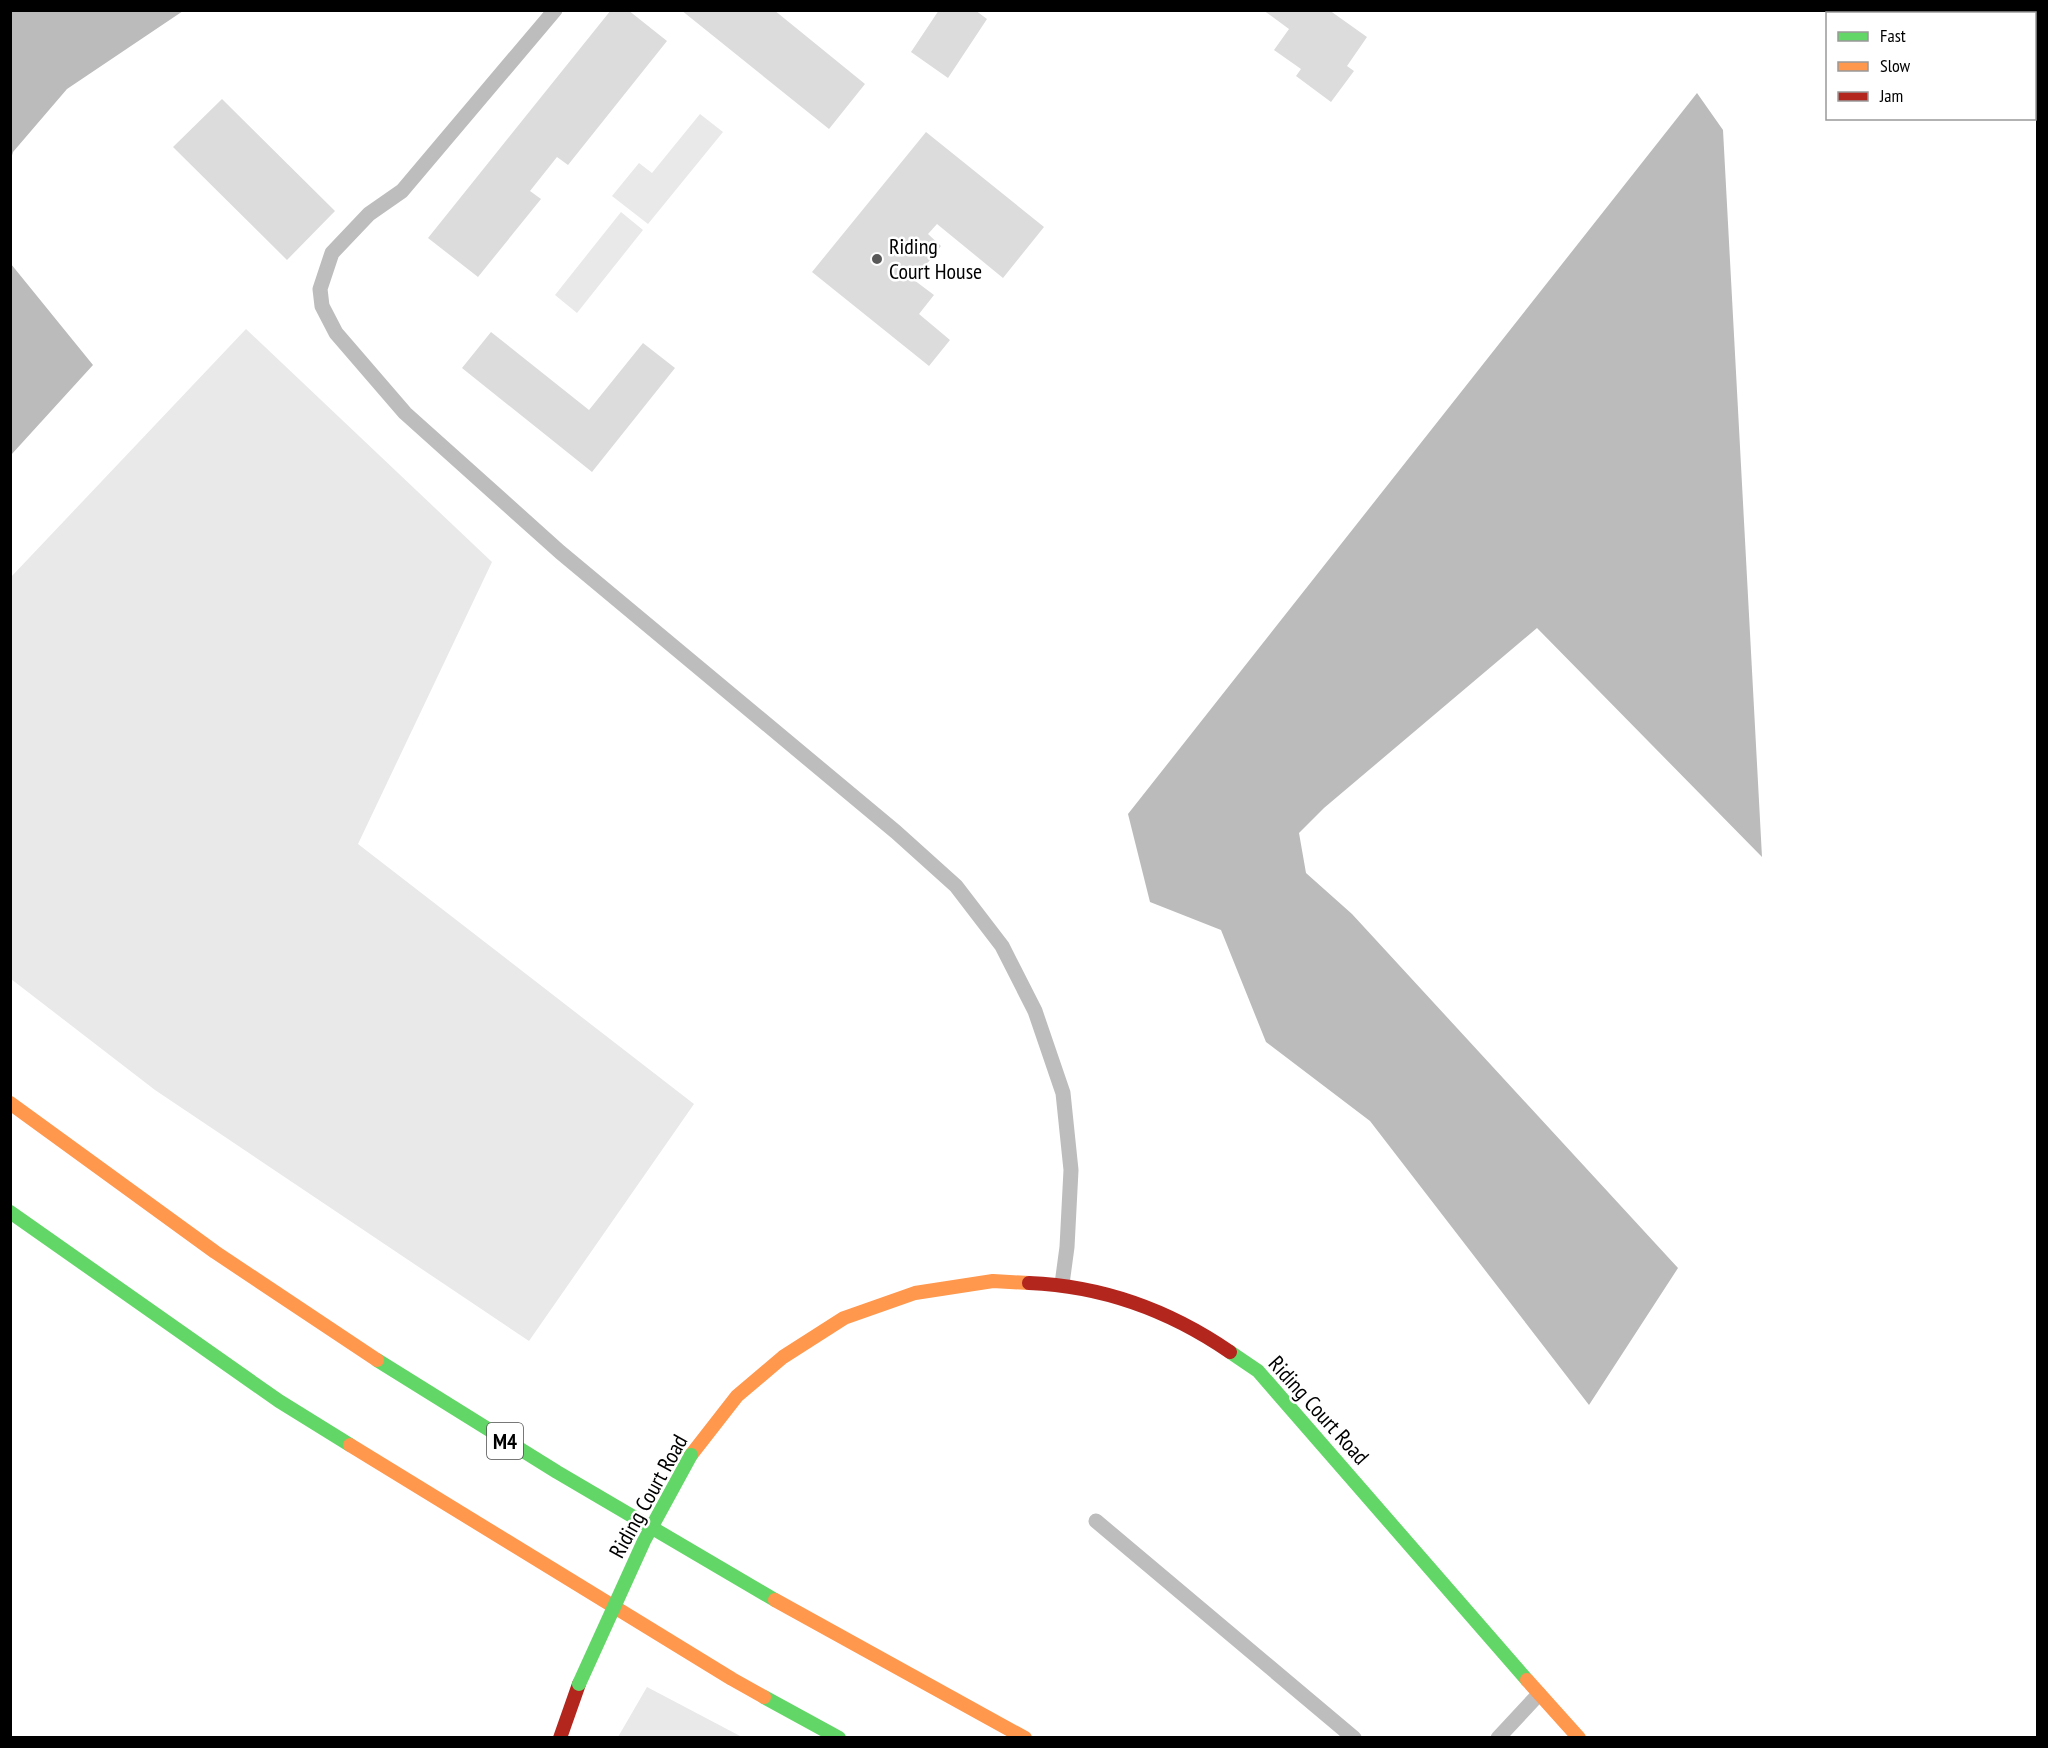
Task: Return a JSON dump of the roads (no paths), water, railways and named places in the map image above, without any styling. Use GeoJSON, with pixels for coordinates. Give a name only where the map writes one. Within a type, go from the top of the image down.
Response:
{"type":"FeatureCollection","features":[{"type":"Feature","properties":{"kind":"main road","name":"M4"},"geometry":{"type":"LineString","coordinates":[[10,1103],[101,1171],[282,1298],[510,1444],[747,1586],[912,1678],[1025,1737]]}},
{"type":"Feature","properties":{"kind":"main road"},"geometry":{"type":"LineString","coordinates":[[10,1212],[279,1401],[722,1673],[840,1737]]}},
{"type":"Feature","properties":{"kind":"main road","name":"Riding Court Road"},"geometry":{"type":"LineString","coordinates":[[560,1737],[579,1684],[644,1540],[691,1455],[737,1396],[783,1357],[844,1318],[915,1293],[993,1281],[1062,1284],[1135,1302],[1198,1330],[1258,1371],[1579,1737]]}},
{"type":"Feature","properties":{"kind":"lane"},"geometry":{"type":"LineString","coordinates":[[555,10],[402,191],[369,214],[332,253],[320,289],[322,306],[336,333],[405,412],[568,560],[905,840],[956,886],[1002,946],[1035,1011],[1063,1093],[1071,1170],[1067,1247],[1062,1284]]}},
{"type":"Feature","properties":{"kind":"lane"},"geometry":{"type":"LineString","coordinates":[[1096,1521],[1354,1737]]}},
{"type":"Feature","properties":{"kind":"lane"},"geometry":{"type":"LineString","coordinates":[[1498,1737],[1539,1694]]}},
{"type":"Feature","properties":{"kind":"place","name":"Riding Court House"},"geometry":{"type":"Point","coordinates":[877,259]}}]}
